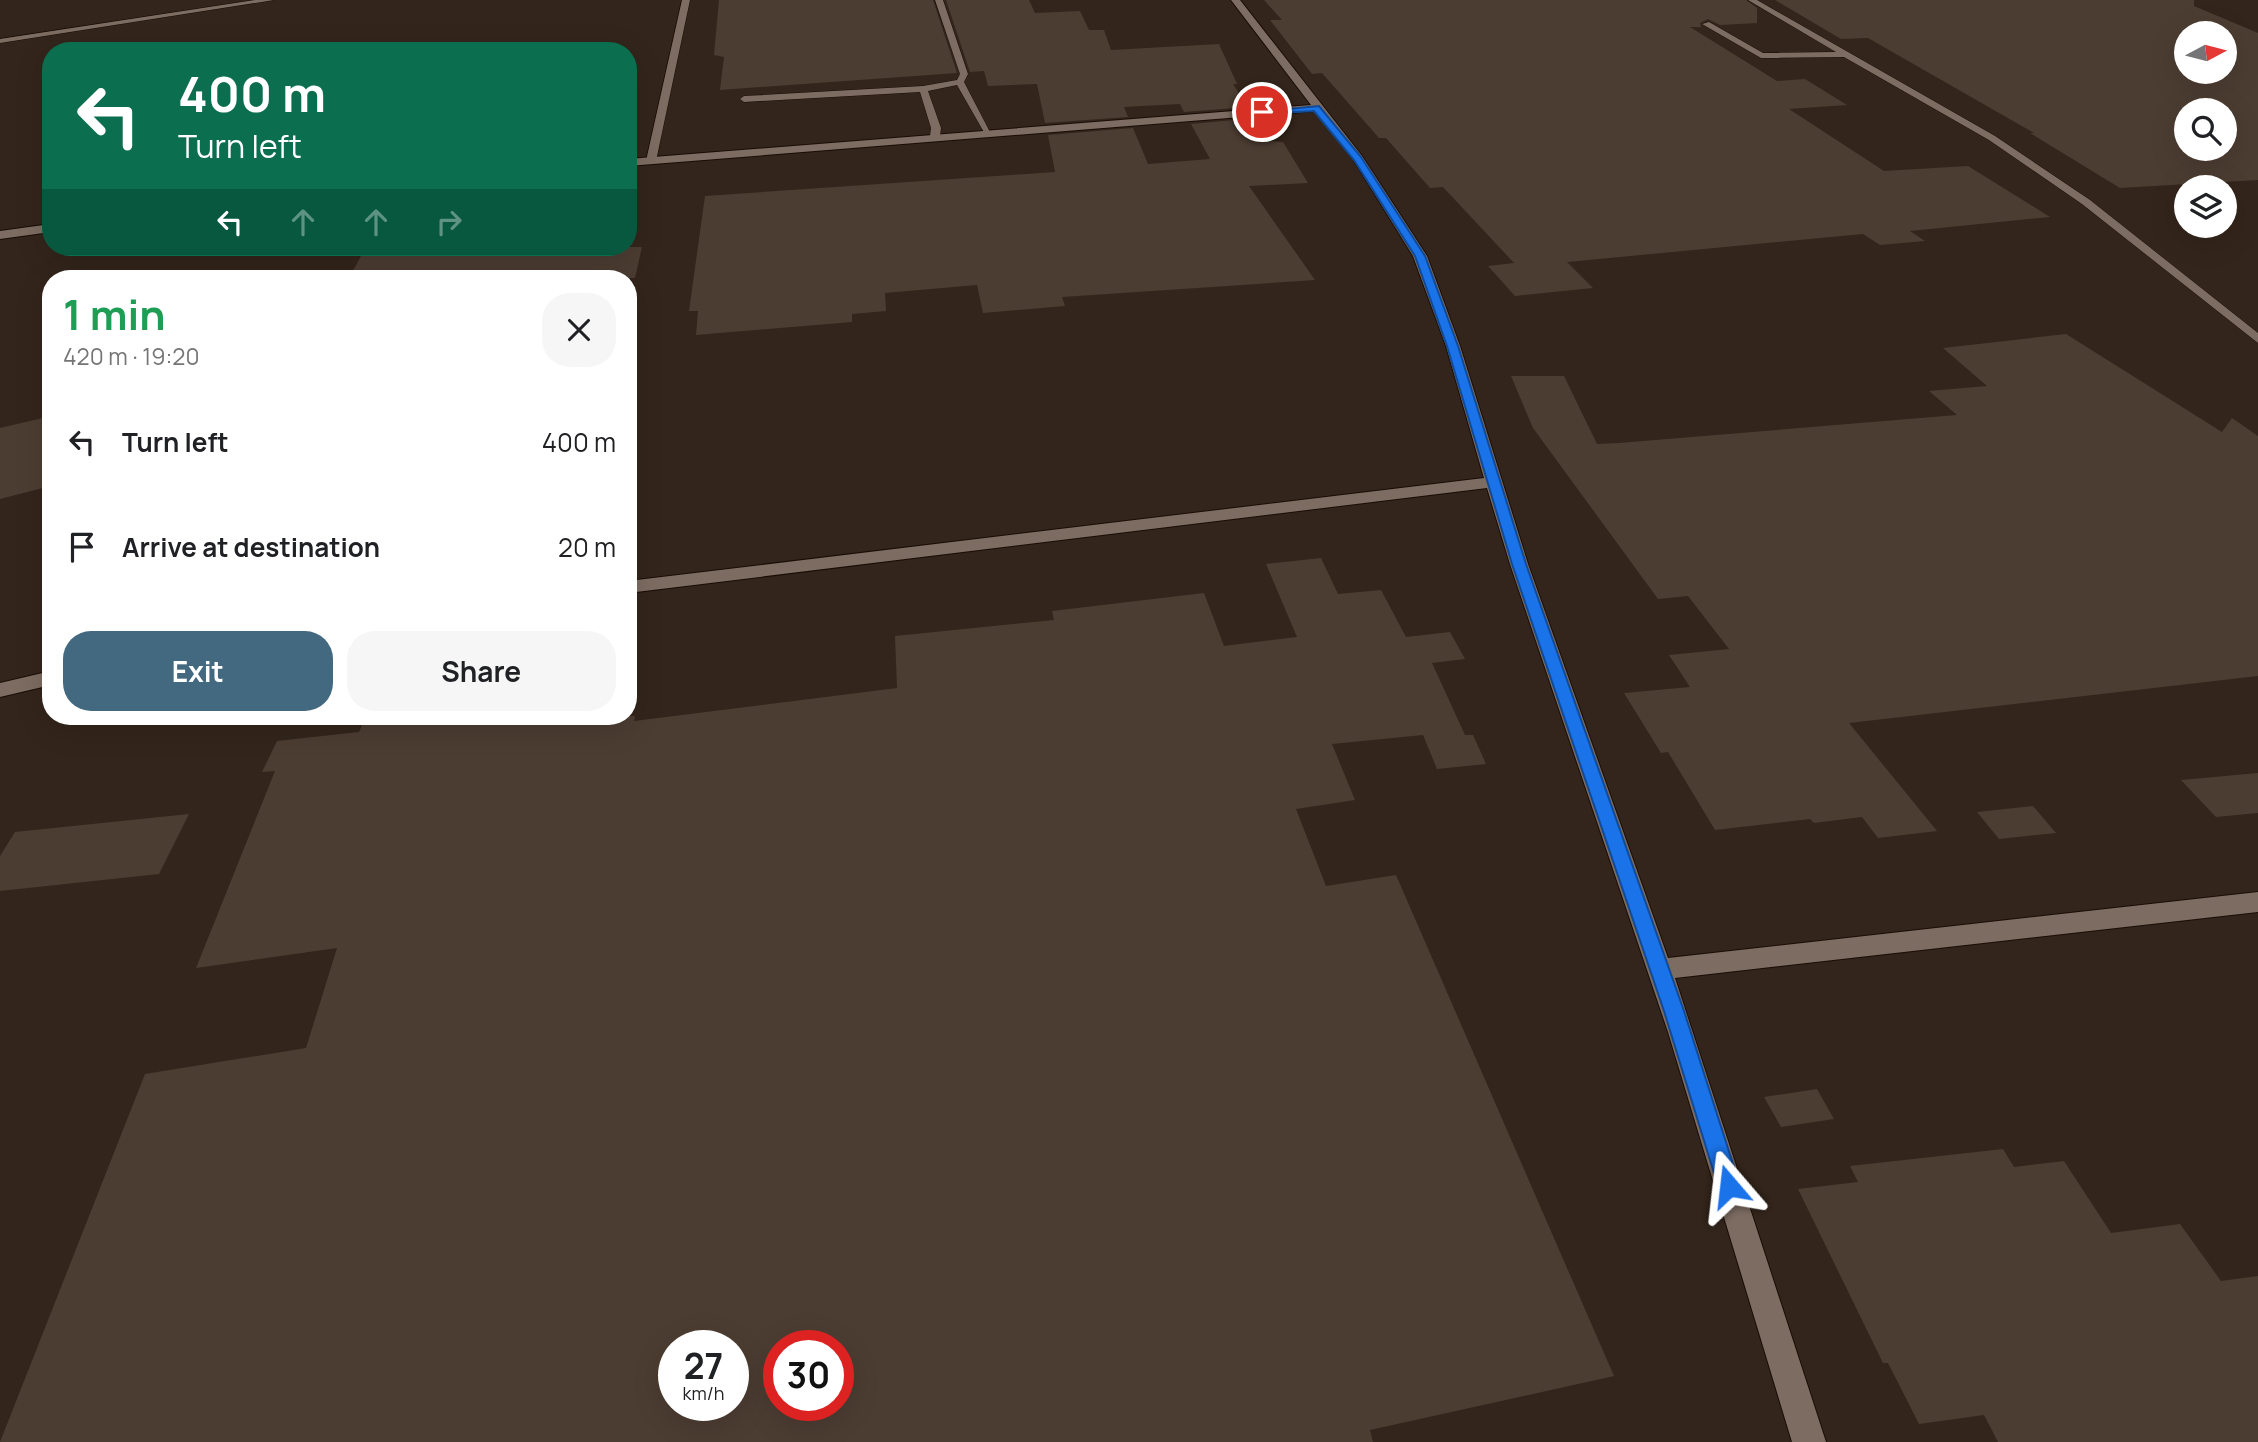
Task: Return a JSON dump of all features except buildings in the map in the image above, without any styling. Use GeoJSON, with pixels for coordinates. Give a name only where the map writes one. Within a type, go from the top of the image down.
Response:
{"type":"FeatureCollection","features":[{"type":"Feature","properties":{"kind":"street"},"geometry":{"type":"LineString","coordinates":[[1235,0],[1316,108],[1358,158],[1420,256],[1452,346],[1491,482],[1660,969],[1809,1442]]}},
{"type":"Feature","properties":{"kind":"street"},"geometry":{"type":"LineString","coordinates":[[637,162],[935,136],[1316,108]]}},
{"type":"Feature","properties":{"kind":"street"},"geometry":{"type":"LineString","coordinates":[[0,235],[42,229]]}},
{"type":"Feature","properties":{"kind":"street"},"geometry":{"type":"LineString","coordinates":[[637,586],[1491,482]]}},
{"type":"Feature","properties":{"kind":"street"},"geometry":{"type":"LineString","coordinates":[[0,690],[42,680]]}},
{"type":"Feature","properties":{"kind":"street"},"geometry":{"type":"LineString","coordinates":[[1687,966],[2258,903]]}},
{"type":"Feature","properties":{"kind":"lane"},"geometry":{"type":"LineString","coordinates":[[0,41],[270,0]]}},
{"type":"Feature","properties":{"kind":"lane"},"geometry":{"type":"LineString","coordinates":[[651,161],[686,0]]}},
{"type":"Feature","properties":{"kind":"lane"},"geometry":{"type":"LineString","coordinates":[[939,0],[964,74],[960,82]]}},
{"type":"Feature","properties":{"kind":"lane"},"geometry":{"type":"LineString","coordinates":[[1752,0],[1992,138],[2086,202],[2258,339]]}},
{"type":"Feature","properties":{"kind":"lane"},"geometry":{"type":"LineString","coordinates":[[1706,24],[1761,56],[1776,58],[1846,54]]}},
{"type":"Feature","properties":{"kind":"lane"},"geometry":{"type":"LineString","coordinates":[[744,99],[923,89],[960,82]]}},
{"type":"Feature","properties":{"kind":"lane"},"geometry":{"type":"LineString","coordinates":[[960,82],[988,132]]}},
{"type":"Feature","properties":{"kind":"lane"},"geometry":{"type":"LineString","coordinates":[[923,89],[936,128],[935,136]]}},
{"type":"Feature","properties":{"kind":"lane"},"geometry":{"type":"LineString","coordinates":[[1660,969],[1687,966]]}},
{"type":"Feature","properties":{"kind":"route"},"geometry":{"type":"LineString","coordinates":[[1262,112],[1316,108],[1358,158],[1420,256],[1452,346],[1491,482],[1674,1011],[1729,1186]]}}]}
